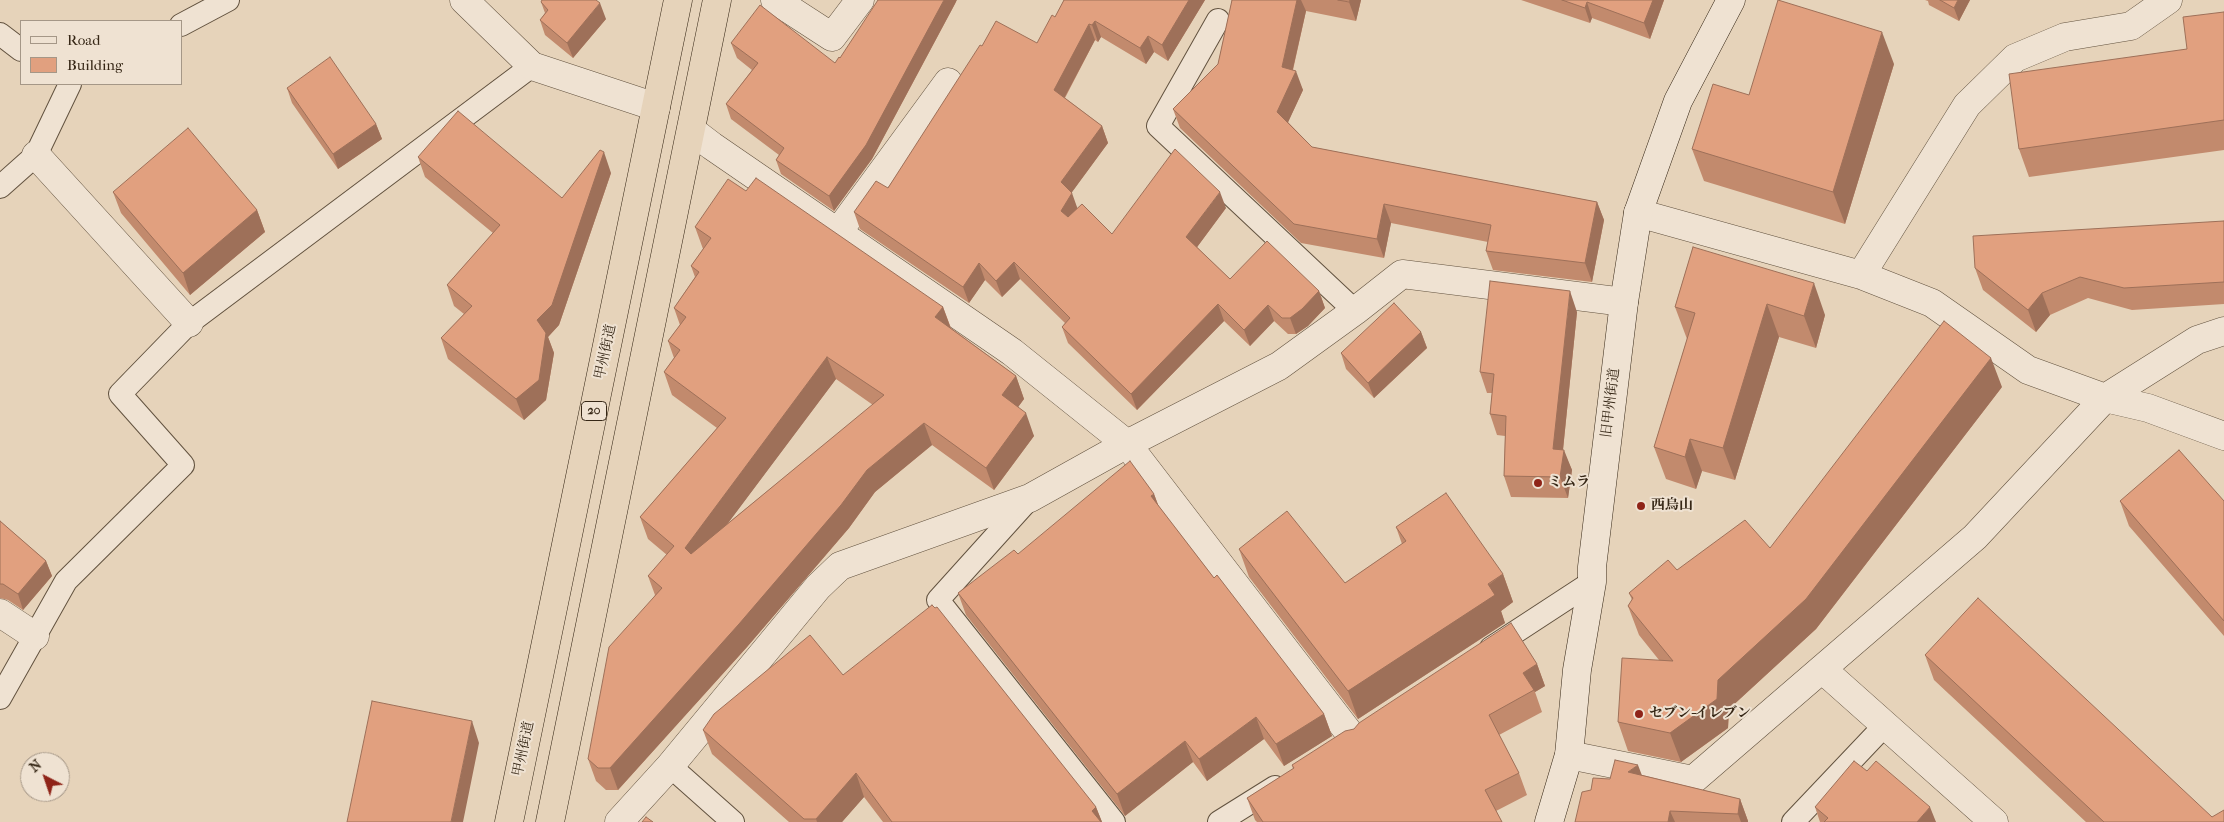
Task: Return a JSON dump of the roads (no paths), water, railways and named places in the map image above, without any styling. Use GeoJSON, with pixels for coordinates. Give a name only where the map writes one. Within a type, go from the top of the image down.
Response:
{"type":"FeatureCollection","features":[{"type":"Feature","properties":{"kind":"highway","name":"甲州街道"},"geometry":{"type":"LineString","coordinates":[[509,822],[678,0]]}},
{"type":"Feature","properties":{"kind":"highway"},"geometry":{"type":"LineString","coordinates":[[550,822],[717,0]]}},
{"type":"Feature","properties":{"kind":"street"},"geometry":{"type":"LineString","coordinates":[[464,0],[532,66],[656,107]]}},
{"type":"Feature","properties":{"kind":"street"},"geometry":{"type":"LineString","coordinates":[[775,0],[832,37],[860,0]]}},
{"type":"Feature","properties":{"kind":"street","name":"旧甲州街道"},"geometry":{"type":"LineString","coordinates":[[1549,822],[1568,755],[1577,670],[1592,582],[1592,567],[1624,302],[1638,213],[1678,101],[1731,0]]}},
{"type":"Feature","properties":{"kind":"street"},"geometry":{"type":"LineString","coordinates":[[1861,275],[1967,105],[2015,58],[2065,37],[2131,26],[2168,0]]}},
{"type":"Feature","properties":{"kind":"street"},"geometry":{"type":"LineString","coordinates":[[838,232],[948,82]]}},
{"type":"Feature","properties":{"kind":"street"},"geometry":{"type":"LineString","coordinates":[[691,130],[1012,352],[1127,444],[1353,738]]}},
{"type":"Feature","properties":{"kind":"street"},"geometry":{"type":"LineString","coordinates":[[36,155],[189,324]]}},
{"type":"Feature","properties":{"kind":"street"},"geometry":{"type":"LineString","coordinates":[[1638,213],[1861,275],[1932,304],[2028,370],[2105,398],[2148,408],[2224,436]]}},
{"type":"Feature","properties":{"kind":"street"},"geometry":{"type":"LineString","coordinates":[[619,822],[670,766],[818,587],[840,566],[1030,498],[1127,444],[1280,366],[1402,274],[1624,302]]}},
{"type":"Feature","properties":{"kind":"street"},"geometry":{"type":"LineString","coordinates":[[1568,755],[1693,780],[1975,536],[2105,398],[2197,340],[2224,331]]}},
{"type":"Feature","properties":{"kind":"street"},"geometry":{"type":"LineString","coordinates":[[0,613],[35,636]]}},
{"type":"Feature","properties":{"kind":"street"},"geometry":{"type":"LineString","coordinates":[[1822,670],[1994,822]]}},
{"type":"Feature","properties":{"kind":"lane"},"geometry":{"type":"LineString","coordinates":[[182,24],[228,0]]}},
{"type":"Feature","properties":{"kind":"lane"},"geometry":{"type":"LineString","coordinates":[[1218,20],[1158,126],[1355,311]]}},
{"type":"Feature","properties":{"kind":"lane"},"geometry":{"type":"LineString","coordinates":[[0,34],[20,49]]}},
{"type":"Feature","properties":{"kind":"lane"},"geometry":{"type":"LineString","coordinates":[[0,698],[66,581],[183,465],[120,394],[189,324],[532,66]]}},
{"type":"Feature","properties":{"kind":"lane"},"geometry":{"type":"LineString","coordinates":[[0,187],[36,155],[69,85]]}},
{"type":"Feature","properties":{"kind":"lane"},"geometry":{"type":"LineString","coordinates":[[1030,498],[938,600],[1114,822]]}},
{"type":"Feature","properties":{"kind":"lane"},"geometry":{"type":"LineString","coordinates":[[1477,657],[1592,582]]}},
{"type":"Feature","properties":{"kind":"lane"},"geometry":{"type":"LineString","coordinates":[[1793,822],[1885,725]]}},
{"type":"Feature","properties":{"kind":"lane"},"geometry":{"type":"LineString","coordinates":[[670,766],[733,822]]}},
{"type":"Feature","properties":{"kind":"lane"},"geometry":{"type":"LineString","coordinates":[[1219,822],[1294,775]]}},
{"type":"Feature","properties":{"kind":"place","name":"ミムラ"},"geometry":{"type":"Point","coordinates":[1538,483]}},
{"type":"Feature","properties":{"kind":"place","name":"西烏山"},"geometry":{"type":"Point","coordinates":[1641,506]}},
{"type":"Feature","properties":{"kind":"place","name":"セブン-イレブン"},"geometry":{"type":"Point","coordinates":[1639,714]}}]}
